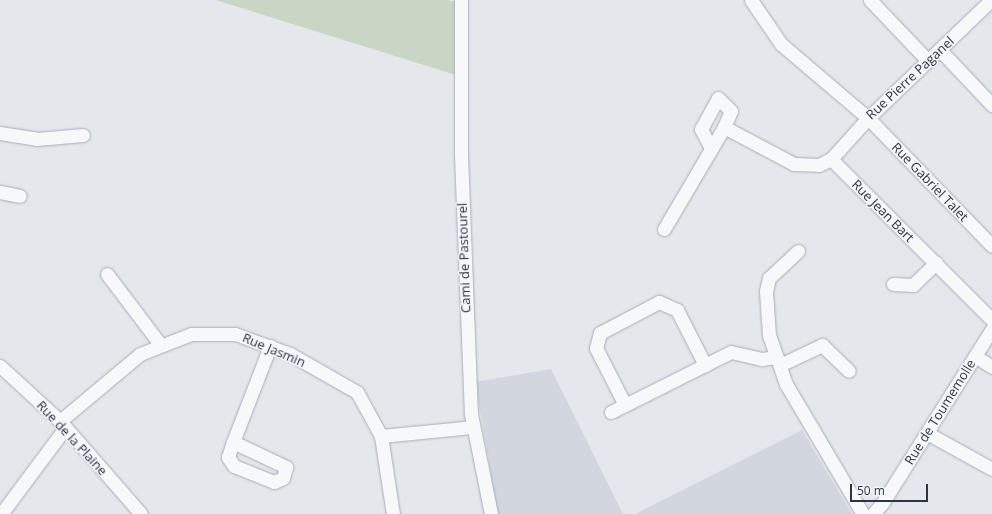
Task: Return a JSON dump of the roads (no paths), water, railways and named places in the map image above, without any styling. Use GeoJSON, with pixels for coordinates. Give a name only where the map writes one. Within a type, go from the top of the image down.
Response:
{"type":"FeatureCollection","features":[{"type":"Feature","properties":{"kind":"street","name":"Cami de Pastourel"},"geometry":{"type":"LineString","coordinates":[[461,0],[461,162],[472,427],[491,514]]}},
{"type":"Feature","properties":{"kind":"street","name":"Rue Gabriel Talet"},"geometry":{"type":"LineString","coordinates":[[751,0],[781,44],[868,118],[992,246]]}},
{"type":"Feature","properties":{"kind":"street"},"geometry":{"type":"LineString","coordinates":[[870,0],[928,62]]}},
{"type":"Feature","properties":{"kind":"street","name":"Rue Pierre Paganel"},"geometry":{"type":"LineString","coordinates":[[831,159],[868,118],[991,0]]}},
{"type":"Feature","properties":{"kind":"street"},"geometry":{"type":"LineString","coordinates":[[940,50],[992,105]]}},
{"type":"Feature","properties":{"kind":"street"},"geometry":{"type":"LineString","coordinates":[[664,229],[724,127],[731,112],[718,98],[701,129],[711,148]]}},
{"type":"Feature","properties":{"kind":"street"},"geometry":{"type":"LineString","coordinates":[[724,127],[794,164],[819,165],[831,159]]}},
{"type":"Feature","properties":{"kind":"street"},"geometry":{"type":"LineString","coordinates":[[0,133],[37,139],[83,135]]}},
{"type":"Feature","properties":{"kind":"street","name":"Rue Jean Bart"},"geometry":{"type":"LineString","coordinates":[[831,159],[992,320]]}},
{"type":"Feature","properties":{"kind":"street"},"geometry":{"type":"LineString","coordinates":[[0,192],[20,196]]}},
{"type":"Feature","properties":{"kind":"street"},"geometry":{"type":"LineString","coordinates":[[798,251],[769,278],[766,292],[769,335],[786,384],[863,514]]}},
{"type":"Feature","properties":{"kind":"street"},"geometry":{"type":"LineString","coordinates":[[893,284],[914,285],[936,263]]}},
{"type":"Feature","properties":{"kind":"street"},"geometry":{"type":"LineString","coordinates":[[106,274],[160,344]]}},
{"type":"Feature","properties":{"kind":"street"},"geometry":{"type":"LineString","coordinates":[[625,405],[596,348],[600,333],[659,302],[677,310],[705,365]]}},
{"type":"Feature","properties":{"kind":"street","name":"Rue de Toumemolle"},"geometry":{"type":"LineString","coordinates":[[873,514],[883,502],[992,329]]}},
{"type":"Feature","properties":{"kind":"street","name":"Rue Jasmin"},"geometry":{"type":"LineString","coordinates":[[1,514],[63,424],[140,354],[160,344],[191,334],[235,334],[270,346],[290,354],[357,392],[380,436],[393,514]]}},
{"type":"Feature","properties":{"kind":"street"},"geometry":{"type":"LineString","coordinates":[[611,412],[731,352],[778,361],[822,345],[849,371]]}},
{"type":"Feature","properties":{"kind":"street"},"geometry":{"type":"LineString","coordinates":[[233,442],[270,346]]}},
{"type":"Feature","properties":{"kind":"street"},"geometry":{"type":"LineString","coordinates":[[975,356],[992,367]]}},
{"type":"Feature","properties":{"kind":"street","name":"Rue de la Plaine"},"geometry":{"type":"LineString","coordinates":[[0,366],[63,424],[141,514]]}},
{"type":"Feature","properties":{"kind":"street"},"geometry":{"type":"LineString","coordinates":[[380,436],[472,427]]}},
{"type":"Feature","properties":{"kind":"street"},"geometry":{"type":"LineString","coordinates":[[927,432],[992,469]]}}]}
